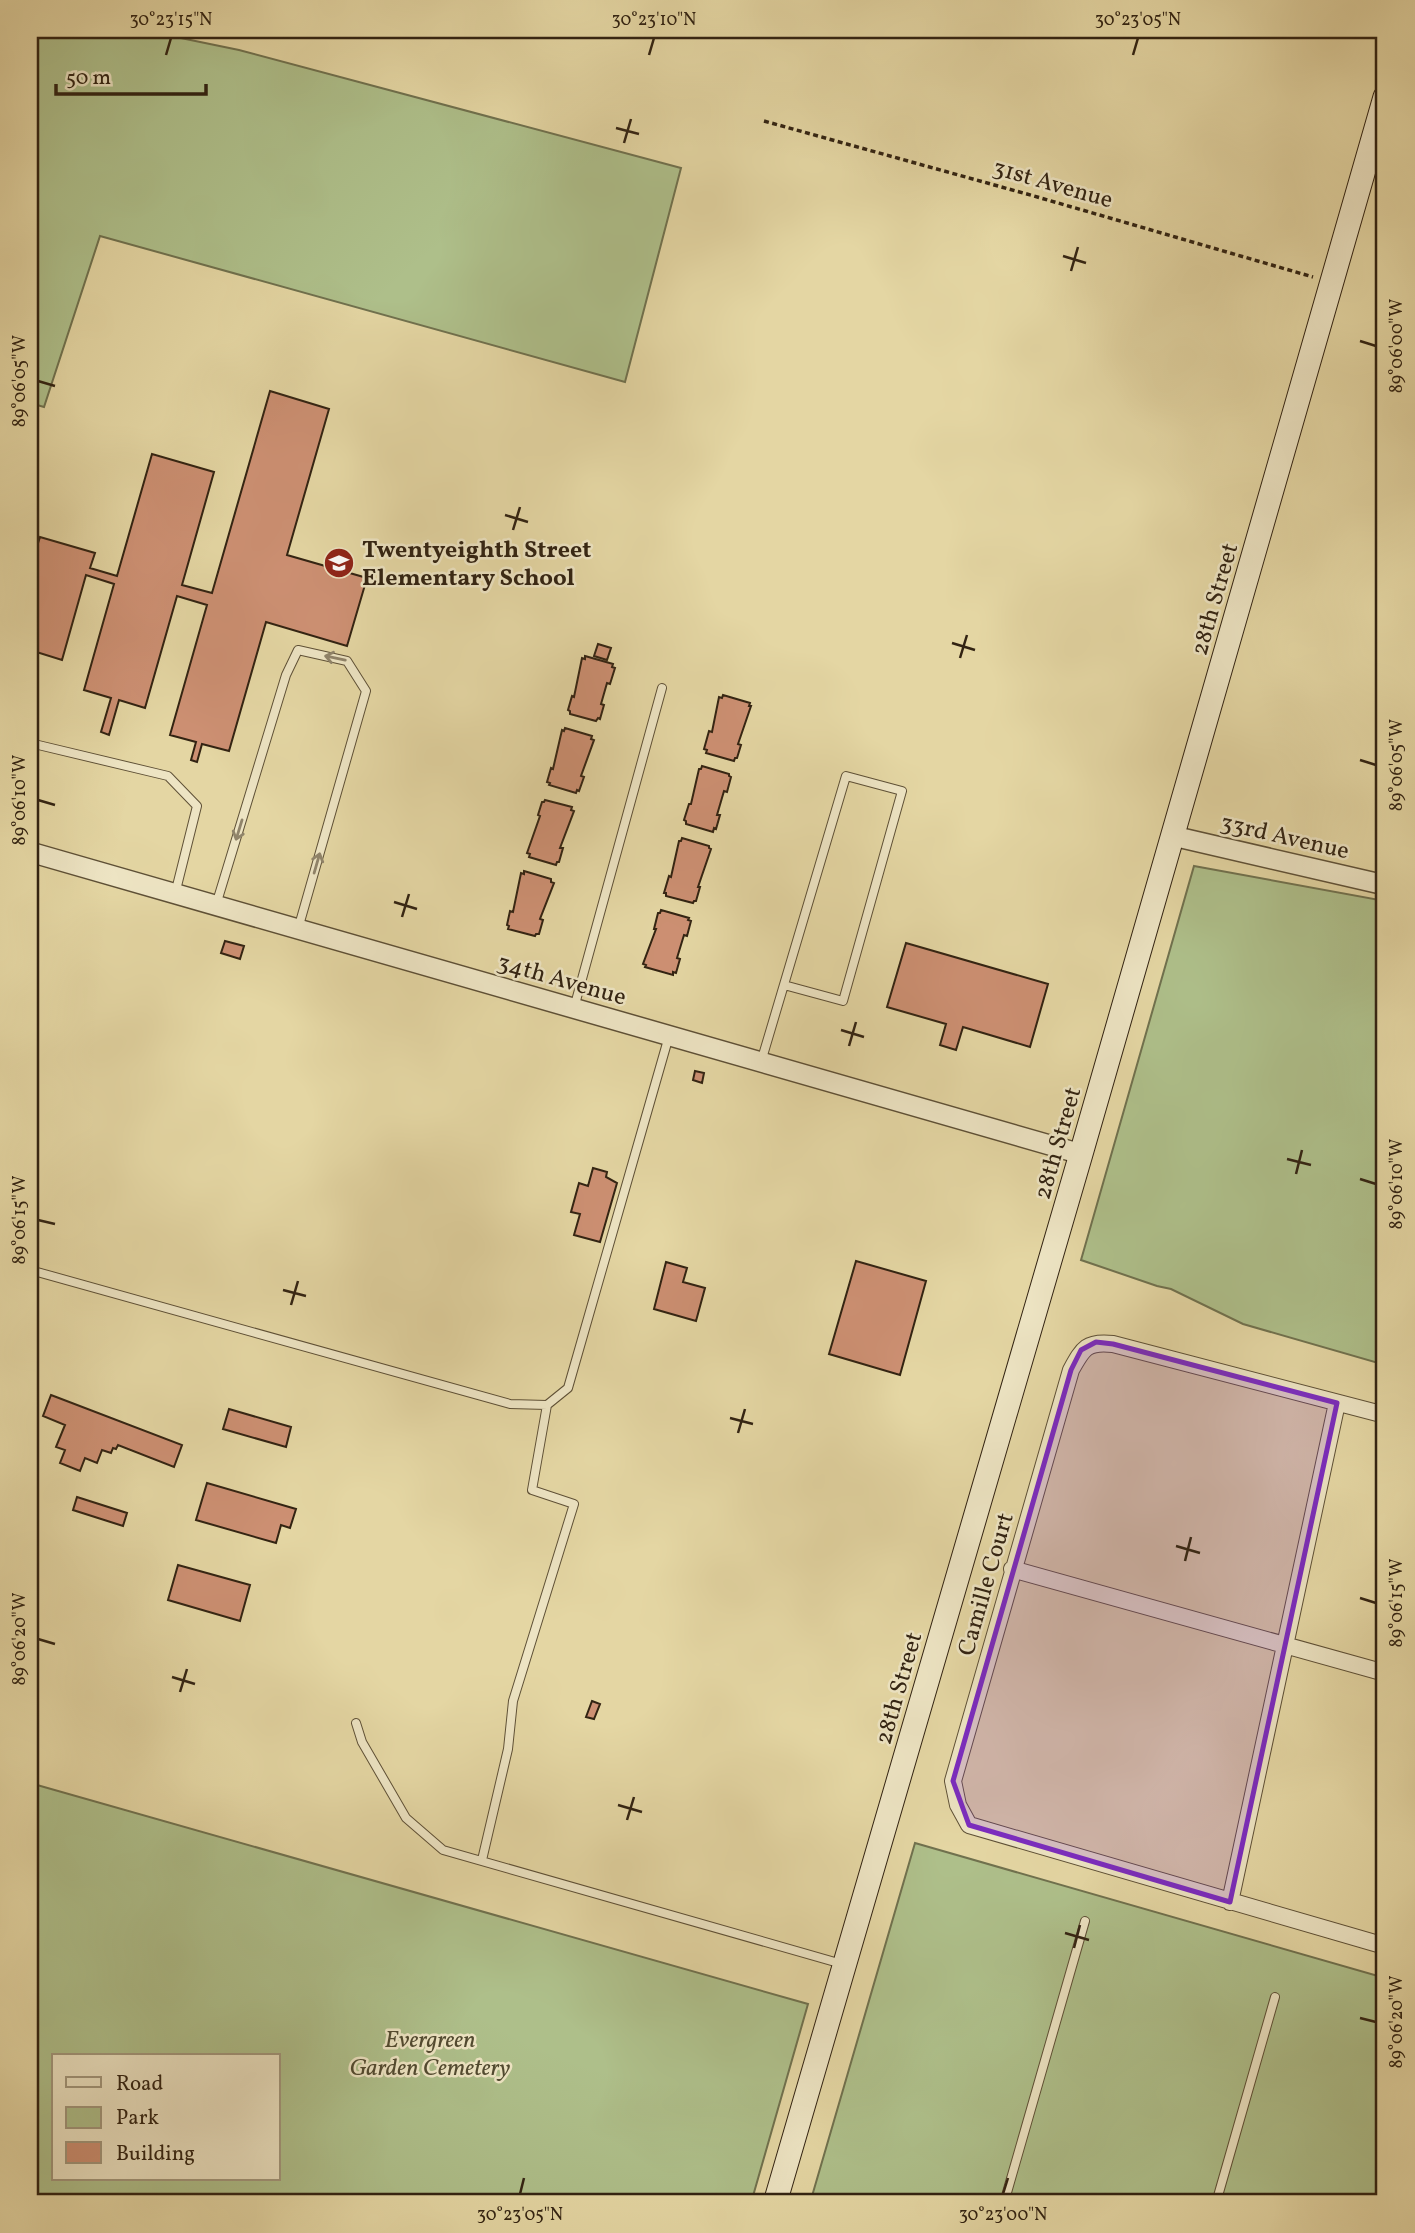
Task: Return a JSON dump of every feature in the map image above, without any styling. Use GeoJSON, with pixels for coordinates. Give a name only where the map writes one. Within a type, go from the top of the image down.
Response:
{"type":"FeatureCollection","features":[{"type":"Feature","properties":{"kind":"main road","name":"28th Street"},"geometry":{"type":"LineString","coordinates":[[775,2203],[1385,97]]}},
{"type":"Feature","properties":{"kind":"street","name":"33rd Avenue"},"geometry":{"type":"LineString","coordinates":[[1173,836],[1385,885]]}},
{"type":"Feature","properties":{"kind":"street","name":"34th Avenue"},"geometry":{"type":"LineString","coordinates":[[30,852],[1081,1154]]}},
{"type":"Feature","properties":{"kind":"street","name":"Camille Court"},"geometry":{"type":"LineString","coordinates":[[1385,1415],[1113,1344],[1096,1342],[1081,1350],[1071,1370],[1012,1569],[953,1782],[958,1805],[969,1825],[1385,1946]]}},
{"type":"Feature","properties":{"kind":"street"},"geometry":{"type":"LineString","coordinates":[[1230,1902],[1337,1403]]}},
{"type":"Feature","properties":{"kind":"street"},"geometry":{"type":"LineString","coordinates":[[1012,1569],[1385,1673]]}},
{"type":"Feature","properties":{"kind":"lane"},"geometry":{"type":"LineString","coordinates":[[216,905],[286,675],[298,650],[347,660],[366,691],[298,929]]}},
{"type":"Feature","properties":{"kind":"lane"},"geometry":{"type":"LineString","coordinates":[[574,1008],[662,688]]}},
{"type":"Feature","properties":{"kind":"lane"},"geometry":{"type":"LineString","coordinates":[[30,743],[168,776],[197,806],[175,894]]}},
{"type":"Feature","properties":{"kind":"lane"},"geometry":{"type":"LineString","coordinates":[[761,1062],[846,776],[902,790],[843,1001],[784,985]]}},
{"type":"Feature","properties":{"kind":"lane"},"geometry":{"type":"LineString","coordinates":[[482,1860],[508,1749],[513,1701],[574,1504],[531,1490],[547,1405],[568,1388],[669,1035]]}},
{"type":"Feature","properties":{"kind":"lane"},"geometry":{"type":"LineString","coordinates":[[30,1270],[510,1404],[547,1405]]}},
{"type":"Feature","properties":{"kind":"lane"},"geometry":{"type":"LineString","coordinates":[[356,1723],[362,1742],[405,1818],[443,1850],[845,1965]]}},
{"type":"Feature","properties":{"kind":"lane"},"geometry":{"type":"LineString","coordinates":[[1004,2203],[1085,1921]]}},
{"type":"Feature","properties":{"kind":"lane"},"geometry":{"type":"LineString","coordinates":[[1216,2203],[1275,1997]]}},
{"type":"Feature","properties":{"kind":"path","name":"31st Avenue"},"geometry":{"type":"LineString","coordinates":[[764,121],[1034,195],[1332,282]]}},
{"type":"Feature","properties":{"kind":"highlighted area"},"geometry":{"type":"Polygon","coordinates":[[[1096,1342],[1113,1344],[1337,1403],[1230,1902],[969,1825],[953,1781],[1071,1370],[1081,1350],[1096,1342]]]}},
{"type":"Feature","properties":{"kind":"green space"},"geometry":{"type":"Polygon","coordinates":[[[30,30],[142,30],[239,50],[681,168],[625,382],[100,236],[44,407],[30,403],[30,30]]]}},
{"type":"Feature","properties":{"kind":"green space"},"geometry":{"type":"Polygon","coordinates":[[[1194,866],[1385,901],[1385,1365],[1243,1324],[1171,1289],[1081,1260],[1194,866]]]}},
{"type":"Feature","properties":{"kind":"green space","name":"Evergreen Garden Cemetery"},"geometry":{"type":"Polygon","coordinates":[[[30,1783],[808,2004],[751,2203],[30,2203],[30,1783]]]}},
{"type":"Feature","properties":{"kind":"green space"},"geometry":{"type":"Polygon","coordinates":[[[915,1843],[1385,1978],[1385,2203],[810,2203],[915,1843]]]}},
{"type":"Feature","properties":{"kind":"building"},"geometry":{"type":"Polygon","coordinates":[[[270,391],[329,409],[287,555],[367,578],[347,646],[266,622],[229,751],[202,744],[197,762],[191,760],[196,742],[170,735],[207,605],[177,596],[145,708],[119,700],[109,735],[101,732],[111,698],[84,690],[114,584],[86,575],[62,660],[30,650],[30,568],[40,537],[95,553],[90,568],[117,576],[152,454],[214,472],[182,585],[212,593],[270,391]]]}},
{"type":"Feature","properties":{"kind":"building"},"geometry":{"type":"Polygon","coordinates":[[[598,644],[611,648],[607,660],[594,656],[598,644]]]}},
{"type":"Feature","properties":{"kind":"building"},"geometry":{"type":"Polygon","coordinates":[[[585,656],[613,664],[612,667],[615,668],[610,684],[607,683],[600,719],[596,721],[570,714],[568,710],[572,696],[574,697],[582,658],[585,659],[585,656]]]}},
{"type":"Feature","properties":{"kind":"building"},"geometry":{"type":"Polygon","coordinates":[[[723,695],[750,703],[751,706],[734,761],[706,753],[707,750],[704,749],[709,731],[712,732],[719,697],[722,698],[723,695]]]}},
{"type":"Feature","properties":{"kind":"building"},"geometry":{"type":"Polygon","coordinates":[[[565,728],[592,736],[591,739],[594,740],[581,776],[584,777],[576,793],[547,782],[551,768],[553,769],[562,730],[565,728]]]}},
{"type":"Feature","properties":{"kind":"building"},"geometry":{"type":"Polygon","coordinates":[[[702,766],[731,777],[727,792],[724,791],[717,815],[720,815],[713,832],[686,824],[684,820],[702,766]]]}},
{"type":"Feature","properties":{"kind":"building"},"geometry":{"type":"Polygon","coordinates":[[[545,800],[572,807],[571,810],[574,811],[556,865],[529,857],[530,854],[527,853],[542,802],[545,800]]]}},
{"type":"Feature","properties":{"kind":"building"},"geometry":{"type":"Polygon","coordinates":[[[682,838],[711,849],[696,901],[693,903],[666,896],[664,893],[682,838]]]}},
{"type":"Feature","properties":{"kind":"building"},"geometry":{"type":"Polygon","coordinates":[[[524,871],[551,879],[554,883],[540,919],[543,920],[539,934],[535,936],[508,929],[507,925],[510,911],[513,912],[521,873],[524,874],[524,871]]]}},
{"type":"Feature","properties":{"kind":"building"},"geometry":{"type":"Polygon","coordinates":[[[661,910],[689,918],[691,921],[677,958],[680,959],[676,973],[673,972],[673,975],[645,967],[643,964],[661,910]]]}},
{"type":"Feature","properties":{"kind":"building"},"geometry":{"type":"Polygon","coordinates":[[[225,941],[244,946],[240,959],[221,953],[225,941]]]}},
{"type":"Feature","properties":{"kind":"building"},"geometry":{"type":"Polygon","coordinates":[[[906,943],[1048,984],[1030,1047],[963,1027],[956,1050],[940,1045],[946,1024],[887,1007],[906,943]]]}},
{"type":"Feature","properties":{"kind":"building"},"geometry":{"type":"Polygon","coordinates":[[[695,1071],[704,1073],[702,1083],[693,1080],[695,1071]]]}},
{"type":"Feature","properties":{"kind":"building"},"geometry":{"type":"Polygon","coordinates":[[[593,1168],[607,1172],[606,1177],[617,1183],[600,1242],[574,1235],[580,1214],[571,1212],[579,1183],[588,1186],[593,1168]]]}},
{"type":"Feature","properties":{"kind":"building"},"geometry":{"type":"Polygon","coordinates":[[[856,1261],[926,1281],[900,1375],[829,1354],[856,1261]]]}},
{"type":"Feature","properties":{"kind":"building"},"geometry":{"type":"Polygon","coordinates":[[[666,1262],[687,1268],[683,1282],[705,1288],[696,1321],[654,1309],[666,1262]]]}},
{"type":"Feature","properties":{"kind":"building"},"geometry":{"type":"Polygon","coordinates":[[[51,1395],[182,1445],[174,1467],[118,1445],[111,1453],[102,1450],[97,1463],[85,1458],[80,1471],[60,1463],[65,1450],[56,1447],[65,1425],[43,1416],[51,1395]]]}},
{"type":"Feature","properties":{"kind":"building"},"geometry":{"type":"Polygon","coordinates":[[[229,1409],[291,1427],[286,1447],[223,1429],[229,1409]]]}},
{"type":"Feature","properties":{"kind":"building"},"geometry":{"type":"Polygon","coordinates":[[[207,1483],[296,1509],[290,1528],[281,1525],[276,1543],[196,1520],[207,1483]]]}},
{"type":"Feature","properties":{"kind":"building"},"geometry":{"type":"Polygon","coordinates":[[[77,1497],[127,1513],[123,1526],[73,1510],[77,1497]]]}},
{"type":"Feature","properties":{"kind":"building"},"geometry":{"type":"Polygon","coordinates":[[[178,1565],[250,1585],[240,1621],[168,1600],[178,1565]]]}},
{"type":"Feature","properties":{"kind":"building"},"geometry":{"type":"Polygon","coordinates":[[[592,1701],[600,1704],[594,1719],[586,1717],[592,1701]]]}},
{"type":"Feature","properties":{"kind":"place","name":"Twentyeighth Street Elementary School"},"geometry":{"type":"Point","coordinates":[339,563]}}]}
